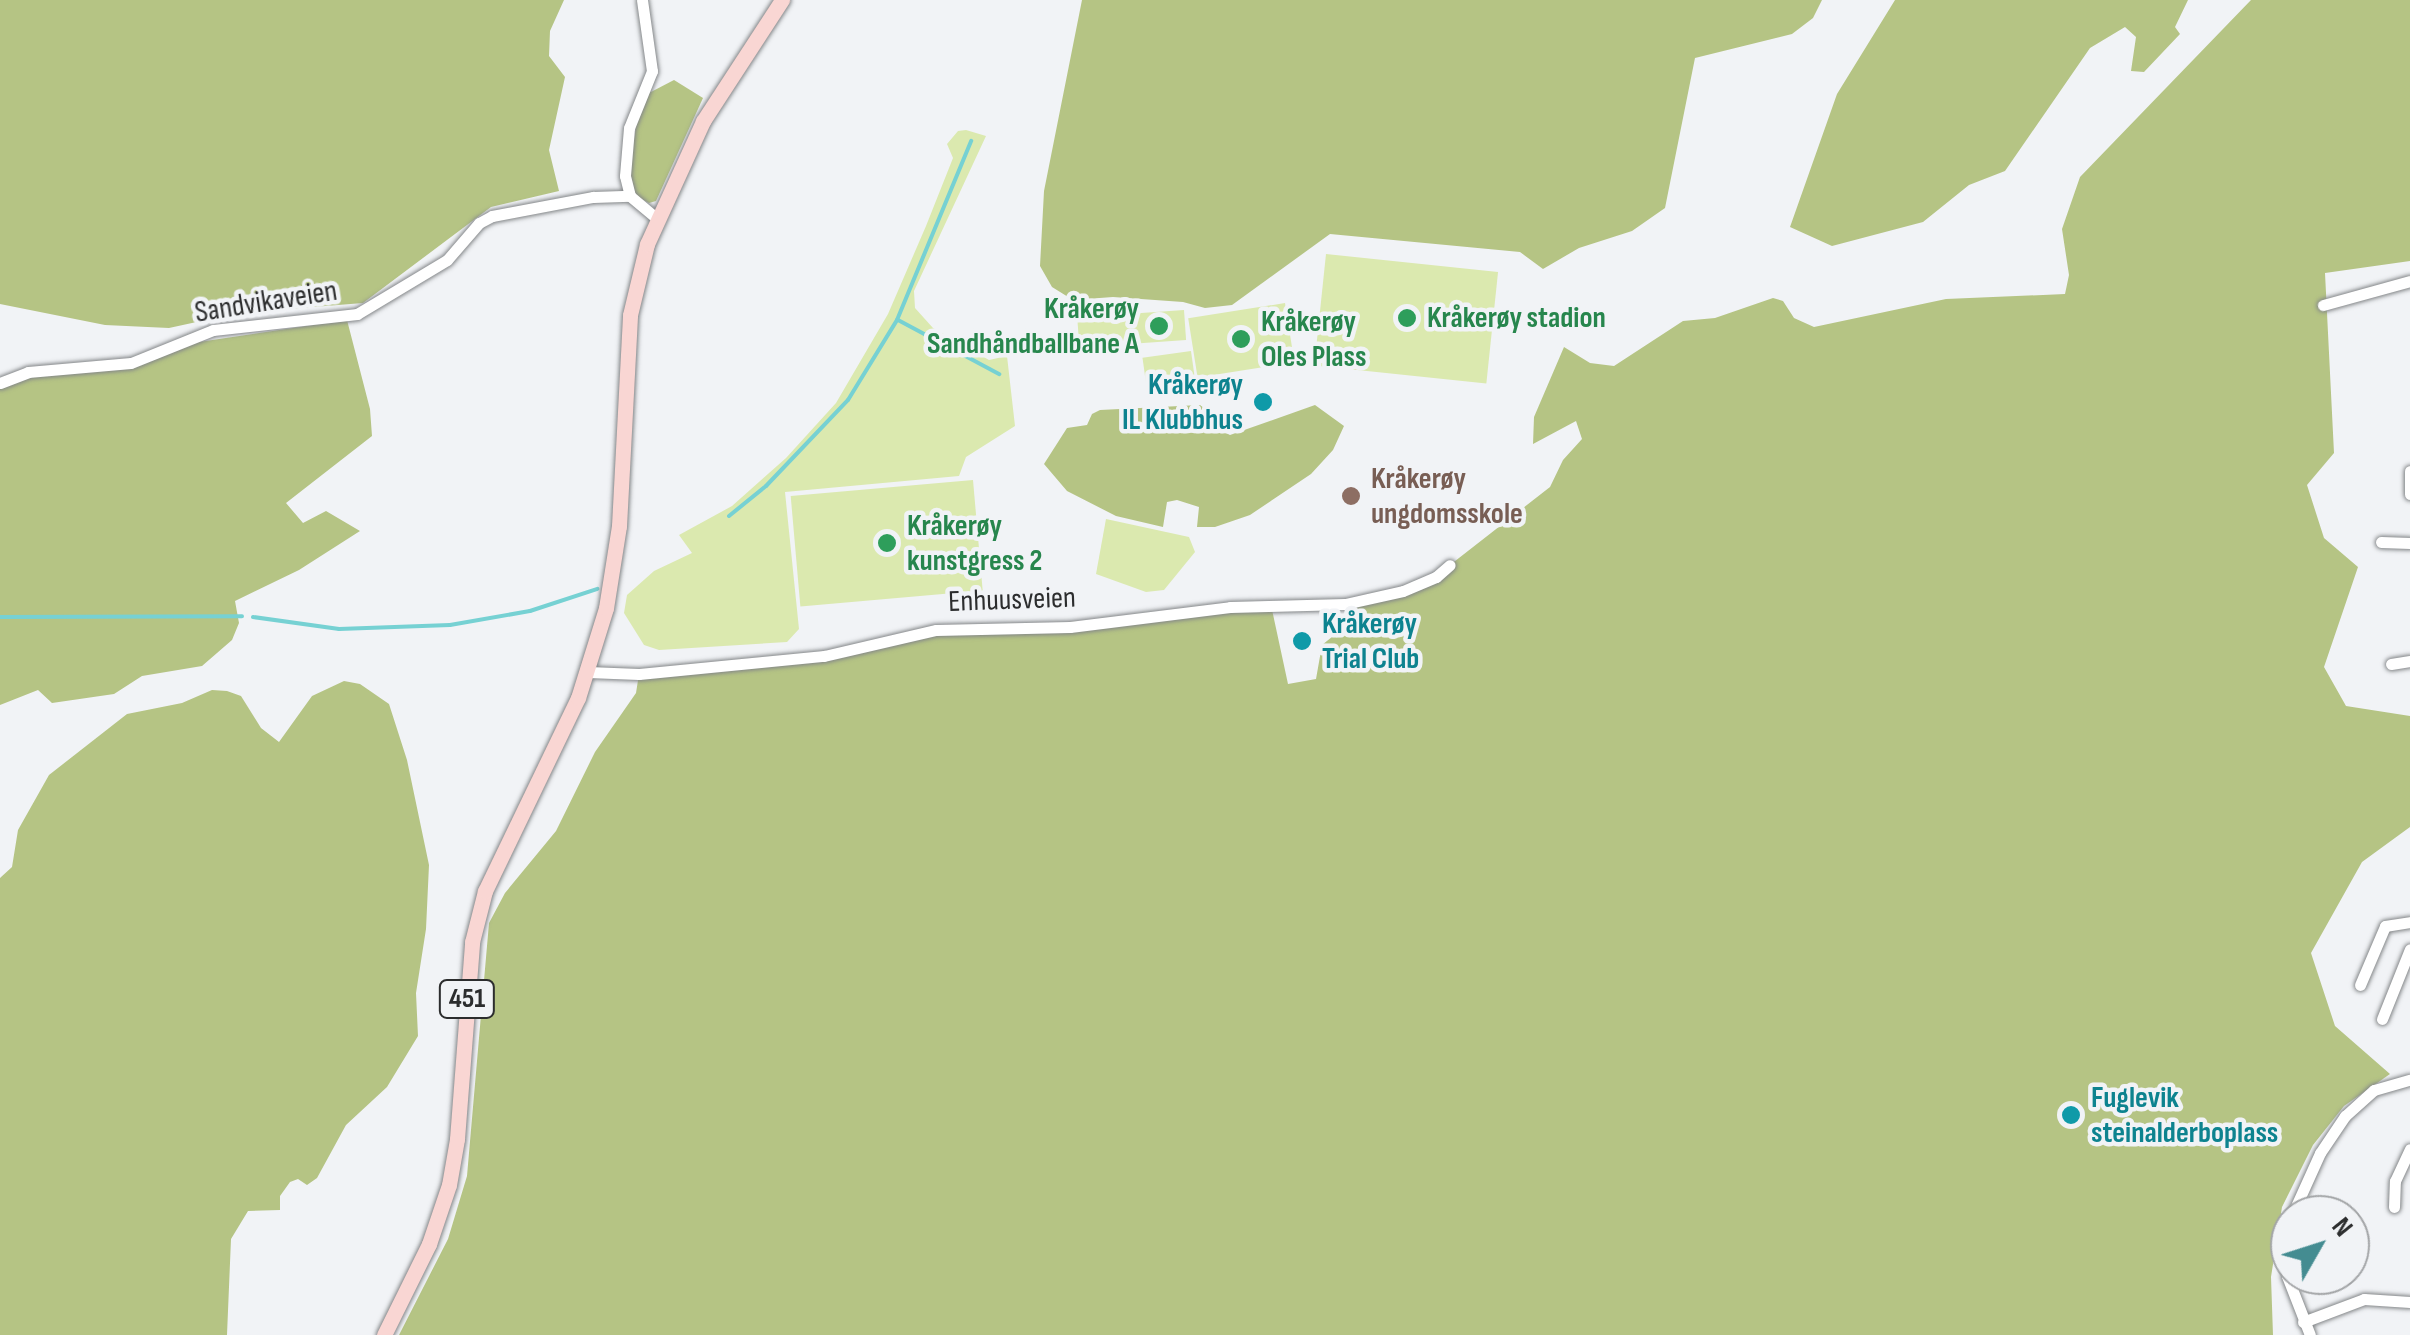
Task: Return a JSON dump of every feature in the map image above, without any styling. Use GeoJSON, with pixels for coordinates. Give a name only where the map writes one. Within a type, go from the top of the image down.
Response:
{"type":"FeatureCollection","features":[{"type":"Feature","properties":{"kind":"main road","name":"451"},"geometry":{"type":"LineString","coordinates":[[384,1335],[429,1244],[449,1186],[457,1139],[472,942],[485,891],[588,672],[618,540],[630,315],[656,218],[703,121],[782,0]]}},
{"type":"Feature","properties":{"kind":"street"},"geometry":{"type":"LineString","coordinates":[[642,0],[652,71],[629,128],[625,176],[630,196],[656,218]]}},
{"type":"Feature","properties":{"kind":"street","name":"Sandvikaveien"},"geometry":{"type":"LineString","coordinates":[[0,382],[28,372],[131,362],[213,330],[357,314],[447,260],[479,223],[492,216],[594,196],[630,196]]}},
{"type":"Feature","properties":{"kind":"street"},"geometry":{"type":"LineString","coordinates":[[2323,305],[2410,281]]}},
{"type":"Feature","properties":{"kind":"street"},"geometry":{"type":"LineString","coordinates":[[2410,471],[2410,494]]}},
{"type":"Feature","properties":{"kind":"street"},"geometry":{"type":"LineString","coordinates":[[2380,542],[2410,543]]}},
{"type":"Feature","properties":{"kind":"street","name":"Enhuusveien"},"geometry":{"type":"LineString","coordinates":[[588,672],[639,674],[824,656],[936,630],[1070,626],[1230,607],[1345,604],[1403,591],[1436,577],[1450,565]]}},
{"type":"Feature","properties":{"kind":"street"},"geometry":{"type":"LineString","coordinates":[[2390,664],[2410,661]]}},
{"type":"Feature","properties":{"kind":"street"},"geometry":{"type":"LineString","coordinates":[[2360,985],[2386,926],[2410,922]]}},
{"type":"Feature","properties":{"kind":"street"},"geometry":{"type":"LineString","coordinates":[[2382,1019],[2410,949]]}},
{"type":"Feature","properties":{"kind":"street"},"geometry":{"type":"LineString","coordinates":[[2301,1195],[2320,1153],[2346,1116],[2374,1090],[2410,1080]]}},
{"type":"Feature","properties":{"kind":"street"},"geometry":{"type":"LineString","coordinates":[[2394,1206],[2396,1182],[2410,1149]]}},
{"type":"Feature","properties":{"kind":"street"},"geometry":{"type":"LineString","coordinates":[[2294,1295],[2310,1335]]}},
{"type":"Feature","properties":{"kind":"street"},"geometry":{"type":"LineString","coordinates":[[2303,1322],[2364,1299],[2410,1302]]}},
{"type":"Feature","properties":{"kind":"green space"},"geometry":{"type":"Polygon","coordinates":[[[0,0],[564,0],[550,31],[549,56],[565,77],[549,150],[559,191],[491,207],[363,303],[238,313],[169,328],[105,325],[0,304],[0,0]]]}},
{"type":"Feature","properties":{"kind":"green space"},"geometry":{"type":"Polygon","coordinates":[[[1082,0],[1822,0],[1813,18],[1792,34],[1695,58],[1665,208],[1632,231],[1579,248],[1543,269],[1520,252],[1330,234],[1232,305],[1205,308],[1183,302],[1113,297],[1073,300],[1052,287],[1040,266],[1044,191],[1082,0]]]}},
{"type":"Feature","properties":{"kind":"green space"},"geometry":{"type":"Polygon","coordinates":[[[1895,0],[2188,0],[2175,27],[2180,34],[2144,72],[2131,71],[2136,37],[2125,27],[2090,48],[2005,171],[1969,185],[1923,222],[1832,246],[1790,227],[1837,94],[1895,0]]]}},
{"type":"Feature","properties":{"kind":"green space"},"geometry":{"type":"Polygon","coordinates":[[[2251,0],[2410,0],[2410,261],[2325,273],[2334,453],[2307,485],[2324,538],[2358,567],[2324,667],[2346,706],[2410,716],[2410,827],[2362,862],[2311,953],[2335,1026],[2390,1074],[2344,1106],[2313,1145],[2288,1195],[2270,1195],[2273,1335],[399,1335],[448,1239],[467,1176],[489,923],[505,893],[556,831],[595,752],[636,693],[639,674],[824,656],[893,637],[1271,605],[1288,684],[1316,679],[1322,645],[1348,624],[1361,601],[1403,591],[1450,565],[1550,487],[1563,460],[1582,439],[1576,421],[1533,444],[1534,417],[1564,347],[1590,363],[1614,366],[1683,321],[1715,318],[1773,298],[1783,301],[1794,318],[1814,327],[1946,299],[2065,294],[2069,275],[2062,229],[2080,177],[2251,0]]]}},
{"type":"Feature","properties":{"kind":"green space"},"geometry":{"type":"Polygon","coordinates":[[[674,80],[703,98],[656,201],[649,203],[636,196],[629,169],[637,121],[649,93],[674,80]]]}},
{"type":"Feature","properties":{"kind":"green space"},"geometry":{"type":"Polygon","coordinates":[[[958,131],[986,136],[914,291],[915,308],[933,328],[989,360],[1007,356],[1015,426],[966,457],[959,476],[785,492],[799,629],[787,642],[659,650],[644,645],[624,613],[627,595],[654,571],[692,553],[679,535],[732,506],[786,458],[836,403],[888,314],[926,226],[953,158],[947,144],[958,131]]]}},
{"type":"Feature","properties":{"kind":"green space","name":"Kråkerøy stadion"},"geometry":{"type":"Polygon","coordinates":[[[1326,254],[1498,272],[1486,383],[1314,365],[1326,254]]]}},
{"type":"Feature","properties":{"kind":"green space","name":"Kråkerøy Oles Plass"},"geometry":{"type":"Polygon","coordinates":[[[1285,303],[1294,362],[1198,378],[1188,318],[1285,303]]]}},
{"type":"Feature","properties":{"kind":"green space"},"geometry":{"type":"Polygon","coordinates":[[[1184,310],[1186,340],[1079,347],[1077,317],[1184,310]]]}},
{"type":"Feature","properties":{"kind":"green space"},"geometry":{"type":"Polygon","coordinates":[[[347,320],[370,409],[372,436],[286,503],[303,523],[326,511],[360,531],[299,570],[235,601],[239,623],[232,640],[202,666],[142,676],[114,694],[52,703],[38,690],[0,705],[0,385],[21,377],[133,364],[179,345],[347,320]]]}},
{"type":"Feature","properties":{"kind":"green space"},"geometry":{"type":"Polygon","coordinates":[[[1191,351],[1196,385],[1147,391],[1142,358],[1191,351]]]}},
{"type":"Feature","properties":{"kind":"green space"},"geometry":{"type":"Polygon","coordinates":[[[1200,405],[1209,412],[1218,411],[1218,429],[1230,435],[1315,405],[1344,426],[1333,450],[1311,474],[1250,515],[1215,527],[1197,527],[1199,507],[1177,500],[1167,502],[1163,527],[1116,516],[1067,491],[1044,464],[1067,428],[1087,425],[1092,414],[1100,410],[1200,405]]]}},
{"type":"Feature","properties":{"kind":"green space","name":"Kråkerøy kunstgress 2"},"geometry":{"type":"Polygon","coordinates":[[[973,480],[983,591],[800,607],[791,496],[973,480]]]}},
{"type":"Feature","properties":{"kind":"green space"},"geometry":{"type":"Polygon","coordinates":[[[1106,519],[1189,537],[1195,552],[1164,590],[1146,592],[1096,574],[1106,519]]]}},
{"type":"Feature","properties":{"kind":"green space"},"geometry":{"type":"Polygon","coordinates":[[[344,681],[360,684],[389,704],[407,760],[429,865],[426,929],[416,993],[418,1036],[387,1087],[346,1125],[317,1178],[307,1185],[298,1179],[290,1182],[280,1196],[280,1210],[248,1211],[231,1239],[227,1335],[0,1335],[0,878],[12,867],[18,830],[49,775],[127,714],[182,703],[212,690],[227,691],[241,696],[261,728],[279,742],[312,696],[344,681]]]}},
{"type":"Feature","properties":{"kind":"waterway"},"geometry":{"type":"LineString","coordinates":[[729,516],[766,486],[848,400],[897,320],[971,141]]}},
{"type":"Feature","properties":{"kind":"waterway"},"geometry":{"type":"LineString","coordinates":[[898,320],[999,374]]}},
{"type":"Feature","properties":{"kind":"waterway"},"geometry":{"type":"LineString","coordinates":[[253,617],[339,629],[450,625],[530,611],[597,589]]}},
{"type":"Feature","properties":{"kind":"waterway"},"geometry":{"type":"LineString","coordinates":[[0,617],[242,616]]}},
{"type":"Feature","properties":{"kind":"place","name":"Kråkerøy stadion"},"geometry":{"type":"Point","coordinates":[1407,318]}},
{"type":"Feature","properties":{"kind":"place","name":"Kråkerøy Sandhåndballbane A"},"geometry":{"type":"Point","coordinates":[1159,326]}},
{"type":"Feature","properties":{"kind":"place","name":"Kråkerøy Oles Plass"},"geometry":{"type":"Point","coordinates":[1241,339]}},
{"type":"Feature","properties":{"kind":"place","name":"Kråkerøy IL Klubbhus"},"geometry":{"type":"Point","coordinates":[1263,402]}},
{"type":"Feature","properties":{"kind":"place","name":"Kråkerøy ungdomsskole"},"geometry":{"type":"Point","coordinates":[1351,496]}},
{"type":"Feature","properties":{"kind":"place","name":"Kråkerøy kunstgress 2"},"geometry":{"type":"Point","coordinates":[887,543]}},
{"type":"Feature","properties":{"kind":"place","name":"Kråkerøy Trial Club"},"geometry":{"type":"Point","coordinates":[1302,641]}},
{"type":"Feature","properties":{"kind":"place","name":"Fuglevik steinalderboplass"},"geometry":{"type":"Point","coordinates":[2071,1115]}}]}
